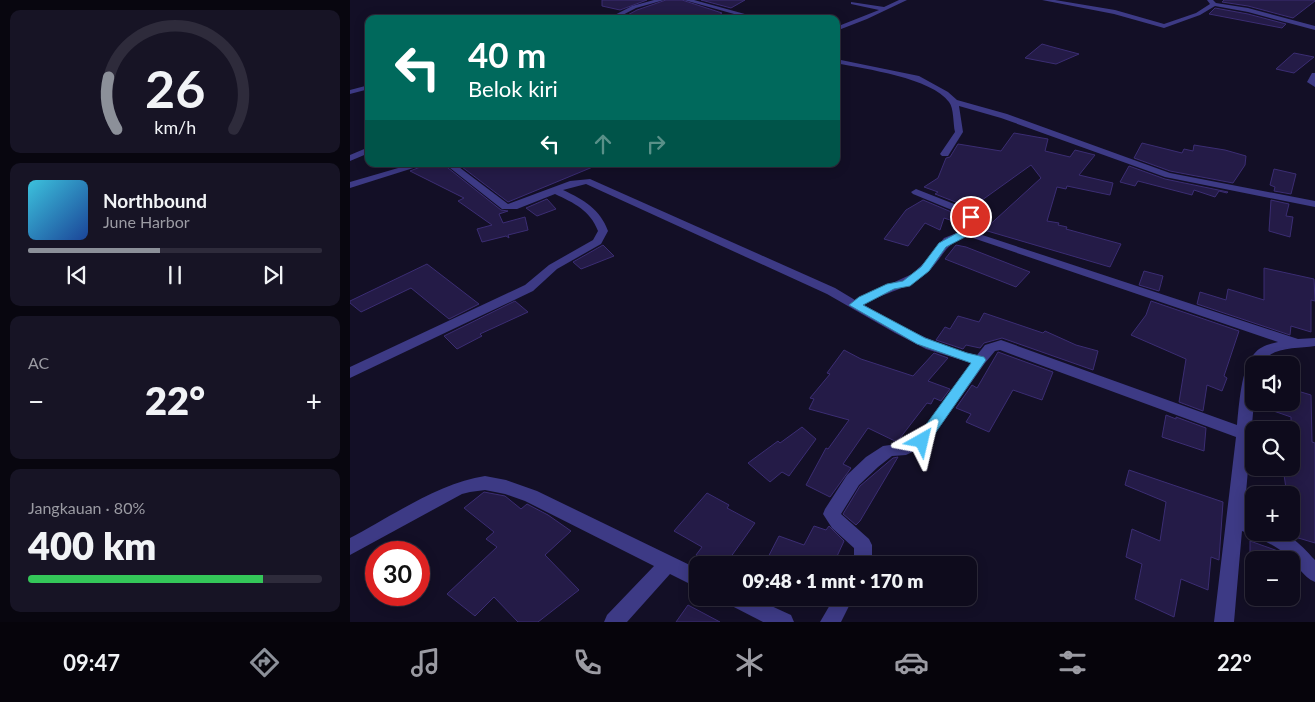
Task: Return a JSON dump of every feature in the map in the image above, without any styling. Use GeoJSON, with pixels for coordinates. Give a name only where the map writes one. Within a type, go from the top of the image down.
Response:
{"type":"FeatureCollection","features":[{"type":"Feature","properties":{"kind":"street"},"geometry":{"type":"LineString","coordinates":[[618,15],[634,7],[661,0]]}},
{"type":"Feature","properties":{"kind":"street"},"geometry":{"type":"LineString","coordinates":[[687,0],[745,15]]}},
{"type":"Feature","properties":{"kind":"street"},"geometry":{"type":"LineString","coordinates":[[840,27],[904,0]]}},
{"type":"Feature","properties":{"kind":"street"},"geometry":{"type":"LineString","coordinates":[[1045,0],[1115,12],[1164,26],[1198,14],[1212,2],[1315,28]]}},
{"type":"Feature","properties":{"kind":"street"},"geometry":{"type":"LineString","coordinates":[[853,3],[885,9]]}},
{"type":"Feature","properties":{"kind":"street"},"geometry":{"type":"LineString","coordinates":[[1248,10],[1258,5]]}},
{"type":"Feature","properties":{"kind":"street"},"geometry":{"type":"LineString","coordinates":[[840,62],[916,78],[945,94],[954,102],[1004,116],[1168,175],[1315,204]]}},
{"type":"Feature","properties":{"kind":"street"},"geometry":{"type":"LineString","coordinates":[[1315,74],[1311,82],[1315,85]]}},
{"type":"Feature","properties":{"kind":"street"},"geometry":{"type":"LineString","coordinates":[[350,92],[365,88]]}},
{"type":"Feature","properties":{"kind":"street"},"geometry":{"type":"LineString","coordinates":[[945,154],[959,132],[954,102]]}},
{"type":"Feature","properties":{"kind":"street"},"geometry":{"type":"LineString","coordinates":[[350,158],[365,152]]}},
{"type":"Feature","properties":{"kind":"street"},"geometry":{"type":"LineString","coordinates":[[350,185],[411,167]]}},
{"type":"Feature","properties":{"kind":"street"},"geometry":{"type":"LineString","coordinates":[[453,167],[506,207],[513,207],[573,183],[587,181],[830,291],[921,341],[965,358],[980,360]]}},
{"type":"Feature","properties":{"kind":"street"},"geometry":{"type":"LineString","coordinates":[[350,373],[514,296],[529,288],[553,267],[597,242],[603,231],[600,219],[591,208],[556,190]]}},
{"type":"Feature","properties":{"kind":"street"},"geometry":{"type":"LineString","coordinates":[[855,305],[863,299],[891,286],[906,283],[925,269],[942,245],[963,234],[971,217],[968,213],[916,192]]}},
{"type":"Feature","properties":{"kind":"street"},"geometry":{"type":"LineString","coordinates":[[963,234],[980,237],[1096,274],[1298,344]]}},
{"type":"Feature","properties":{"kind":"street"},"geometry":{"type":"LineString","coordinates":[[1258,356],[1267,349],[1315,342]]}},
{"type":"Feature","properties":{"kind":"street"},"geometry":{"type":"LineString","coordinates":[[862,556],[863,545],[853,534],[841,527],[831,514],[837,502],[853,480],[888,450],[906,449],[922,441],[990,348],[1001,345],[1244,434]]}},
{"type":"Feature","properties":{"kind":"street"},"geometry":{"type":"LineString","coordinates":[[1224,622],[1246,411]]}},
{"type":"Feature","properties":{"kind":"street"},"geometry":{"type":"LineString","coordinates":[[350,547],[457,489],[485,483],[506,487],[531,496],[689,574]]}},
{"type":"Feature","properties":{"kind":"street"},"geometry":{"type":"LineString","coordinates":[[1236,520],[1245,524]]}},
{"type":"Feature","properties":{"kind":"street"},"geometry":{"type":"LineString","coordinates":[[1278,541],[1293,550],[1315,573]]}},
{"type":"Feature","properties":{"kind":"street"},"geometry":{"type":"LineString","coordinates":[[614,622],[668,564]]}},
{"type":"Feature","properties":{"kind":"street"},"geometry":{"type":"LineString","coordinates":[[751,606],[784,622]]}},
{"type":"Feature","properties":{"kind":"street"},"geometry":{"type":"LineString","coordinates":[[830,622],[839,606]]}},
{"type":"Feature","properties":{"kind":"building"},"geometry":{"type":"Polygon","coordinates":[[[602,0],[647,0],[620,10],[602,6],[602,0]]]}},
{"type":"Feature","properties":{"kind":"building"},"geometry":{"type":"Polygon","coordinates":[[[666,0],[682,0],[722,13],[719,15],[628,15],[666,0]]]}},
{"type":"Feature","properties":{"kind":"building"},"geometry":{"type":"Polygon","coordinates":[[[701,0],[745,0],[731,8],[701,0]]]}},
{"type":"Feature","properties":{"kind":"building"},"geometry":{"type":"Polygon","coordinates":[[[1224,0],[1315,1],[1293,18],[1248,6],[1222,2],[1224,0]]]}},
{"type":"Feature","properties":{"kind":"building"},"geometry":{"type":"Polygon","coordinates":[[[1215,8],[1286,24],[1282,28],[1209,14],[1215,8]]]}},
{"type":"Feature","properties":{"kind":"building"},"geometry":{"type":"Polygon","coordinates":[[[1042,44],[1079,54],[1056,64],[1025,58],[1042,44]]]}},
{"type":"Feature","properties":{"kind":"building"},"geometry":{"type":"Polygon","coordinates":[[[1294,53],[1314,57],[1294,73],[1276,69],[1294,53]]]}},
{"type":"Feature","properties":{"kind":"building"},"geometry":{"type":"Polygon","coordinates":[[[1014,133],[1048,139],[1045,151],[1070,157],[1075,150],[1095,155],[1079,175],[1113,183],[1110,195],[1067,186],[1066,189],[1057,187],[1047,221],[1059,223],[1058,225],[1067,227],[1066,229],[1121,244],[1110,267],[984,230],[1041,178],[1031,165],[971,208],[935,194],[938,192],[924,187],[938,178],[946,158],[950,157],[958,144],[1001,151],[1014,133]]]}},
{"type":"Feature","properties":{"kind":"building"},"geometry":{"type":"Polygon","coordinates":[[[1142,143],[1182,153],[1184,149],[1193,151],[1194,145],[1225,150],[1246,156],[1245,165],[1233,183],[1170,171],[1134,158],[1142,143]]]}},
{"type":"Feature","properties":{"kind":"building"},"geometry":{"type":"Polygon","coordinates":[[[1129,166],[1165,179],[1228,192],[1219,191],[1215,197],[1194,190],[1192,195],[1138,181],[1135,186],[1120,182],[1129,166]]]}},
{"type":"Feature","properties":{"kind":"building"},"geometry":{"type":"Polygon","coordinates":[[[420,167],[447,167],[501,210],[508,211],[499,214],[503,223],[525,217],[528,230],[508,235],[509,238],[506,236],[482,242],[477,229],[492,225],[458,201],[464,198],[410,171],[420,167]]]}},
{"type":"Feature","properties":{"kind":"building"},"geometry":{"type":"Polygon","coordinates":[[[462,167],[593,167],[508,202],[462,167]]]}},
{"type":"Feature","properties":{"kind":"building"},"geometry":{"type":"Polygon","coordinates":[[[1274,169],[1296,174],[1291,194],[1274,191],[1275,187],[1270,185],[1274,169]]]}},
{"type":"Feature","properties":{"kind":"building"},"geometry":{"type":"Polygon","coordinates":[[[547,199],[556,209],[537,216],[526,208],[547,199]]]}},
{"type":"Feature","properties":{"kind":"building"},"geometry":{"type":"Polygon","coordinates":[[[923,200],[961,216],[953,221],[944,218],[940,230],[925,223],[908,246],[884,239],[906,210],[923,200]]]}},
{"type":"Feature","properties":{"kind":"building"},"geometry":{"type":"Polygon","coordinates":[[[1271,200],[1289,204],[1286,216],[1293,217],[1290,237],[1269,231],[1271,200]]]}},
{"type":"Feature","properties":{"kind":"building"},"geometry":{"type":"Polygon","coordinates":[[[603,245],[614,256],[581,269],[573,262],[603,245]]]}},
{"type":"Feature","properties":{"kind":"building"},"geometry":{"type":"Polygon","coordinates":[[[956,245],[966,247],[1030,272],[1016,287],[945,259],[956,245]]]}},
{"type":"Feature","properties":{"kind":"building"},"geometry":{"type":"Polygon","coordinates":[[[427,264],[479,304],[449,319],[411,288],[361,312],[350,303],[350,301],[427,264]]]}},
{"type":"Feature","properties":{"kind":"building"},"geometry":{"type":"Polygon","coordinates":[[[1264,268],[1314,279],[1315,301],[1311,300],[1311,332],[1291,326],[1290,335],[1197,304],[1200,292],[1226,300],[1228,289],[1264,300],[1264,268]]]}},
{"type":"Feature","properties":{"kind":"building"},"geometry":{"type":"Polygon","coordinates":[[[1144,271],[1163,276],[1159,291],[1139,285],[1144,271]]]}},
{"type":"Feature","properties":{"kind":"building"},"geometry":{"type":"Polygon","coordinates":[[[515,301],[528,312],[480,334],[482,336],[457,349],[444,336],[515,301]]]}},
{"type":"Feature","properties":{"kind":"building"},"geometry":{"type":"Polygon","coordinates":[[[1151,301],[1239,331],[1224,376],[1227,378],[1222,391],[1207,385],[1203,411],[1179,402],[1186,359],[1131,335],[1146,315],[1151,301]]]}},
{"type":"Feature","properties":{"kind":"building"},"geometry":{"type":"Polygon","coordinates":[[[984,313],[1043,333],[1045,331],[1076,345],[1098,351],[1093,370],[1002,338],[984,343],[980,348],[966,345],[963,349],[936,340],[945,327],[950,329],[958,316],[979,322],[984,313]]]}},
{"type":"Feature","properties":{"kind":"building"},"geometry":{"type":"Polygon","coordinates":[[[844,350],[861,359],[913,376],[934,353],[948,358],[928,381],[950,389],[941,401],[934,398],[931,404],[927,403],[897,442],[868,428],[843,464],[851,468],[830,497],[806,485],[826,448],[828,449],[849,420],[809,409],[814,399],[810,398],[830,374],[827,373],[844,350]]]}},
{"type":"Feature","properties":{"kind":"building"},"geometry":{"type":"Polygon","coordinates":[[[998,352],[1053,372],[1042,400],[1013,390],[989,432],[966,422],[971,414],[956,408],[972,385],[977,388],[998,352]]]}},
{"type":"Feature","properties":{"kind":"building"},"geometry":{"type":"Polygon","coordinates":[[[1300,392],[1311,395],[1312,442],[1315,443],[1315,543],[1300,538],[1300,486],[1286,486],[1284,476],[1300,476],[1300,421],[1291,421],[1291,417],[1274,411],[1300,411],[1300,392]]]}},
{"type":"Feature","properties":{"kind":"building"},"geometry":{"type":"Polygon","coordinates":[[[1166,415],[1206,428],[1204,451],[1162,437],[1166,415]]]}},
{"type":"Feature","properties":{"kind":"building"},"geometry":{"type":"Polygon","coordinates":[[[802,427],[816,439],[789,476],[782,472],[770,482],[748,463],[778,441],[780,443],[802,427]]]}},
{"type":"Feature","properties":{"kind":"building"},"geometry":{"type":"Polygon","coordinates":[[[898,457],[856,525],[843,514],[860,486],[893,458],[898,457]]]}},
{"type":"Feature","properties":{"kind":"building"},"geometry":{"type":"Polygon","coordinates":[[[1129,470],[1223,502],[1219,560],[1211,557],[1208,590],[1181,579],[1174,617],[1135,599],[1142,564],[1126,557],[1132,529],[1160,541],[1166,502],[1125,485],[1129,470]]]}},
{"type":"Feature","properties":{"kind":"building"},"geometry":{"type":"Polygon","coordinates":[[[484,492],[505,496],[521,509],[527,504],[548,515],[571,531],[545,555],[579,590],[538,622],[518,622],[494,597],[475,616],[447,594],[497,547],[486,539],[494,532],[464,508],[484,492]]]}},
{"type":"Feature","properties":{"kind":"building"},"geometry":{"type":"Polygon","coordinates":[[[707,493],[729,505],[727,508],[755,523],[731,556],[698,556],[696,555],[702,547],[674,531],[707,493]]]}},
{"type":"Feature","properties":{"kind":"building"},"geometry":{"type":"Polygon","coordinates":[[[814,526],[826,530],[829,526],[844,541],[837,556],[769,556],[779,536],[804,545],[814,526]]]}},
{"type":"Feature","properties":{"kind":"building"},"geometry":{"type":"Polygon","coordinates":[[[1250,541],[1278,551],[1250,551],[1250,541]]]}},
{"type":"Feature","properties":{"kind":"building"},"geometry":{"type":"Polygon","coordinates":[[[688,605],[720,622],[676,622],[688,605]]]}},
{"type":"Feature","properties":{"kind":"route"},"geometry":{"type":"LineString","coordinates":[[922,441],[980,360],[965,358],[921,341],[855,305],[863,299],[891,286],[906,283],[925,269],[942,245],[963,234],[971,217]]}}]}
